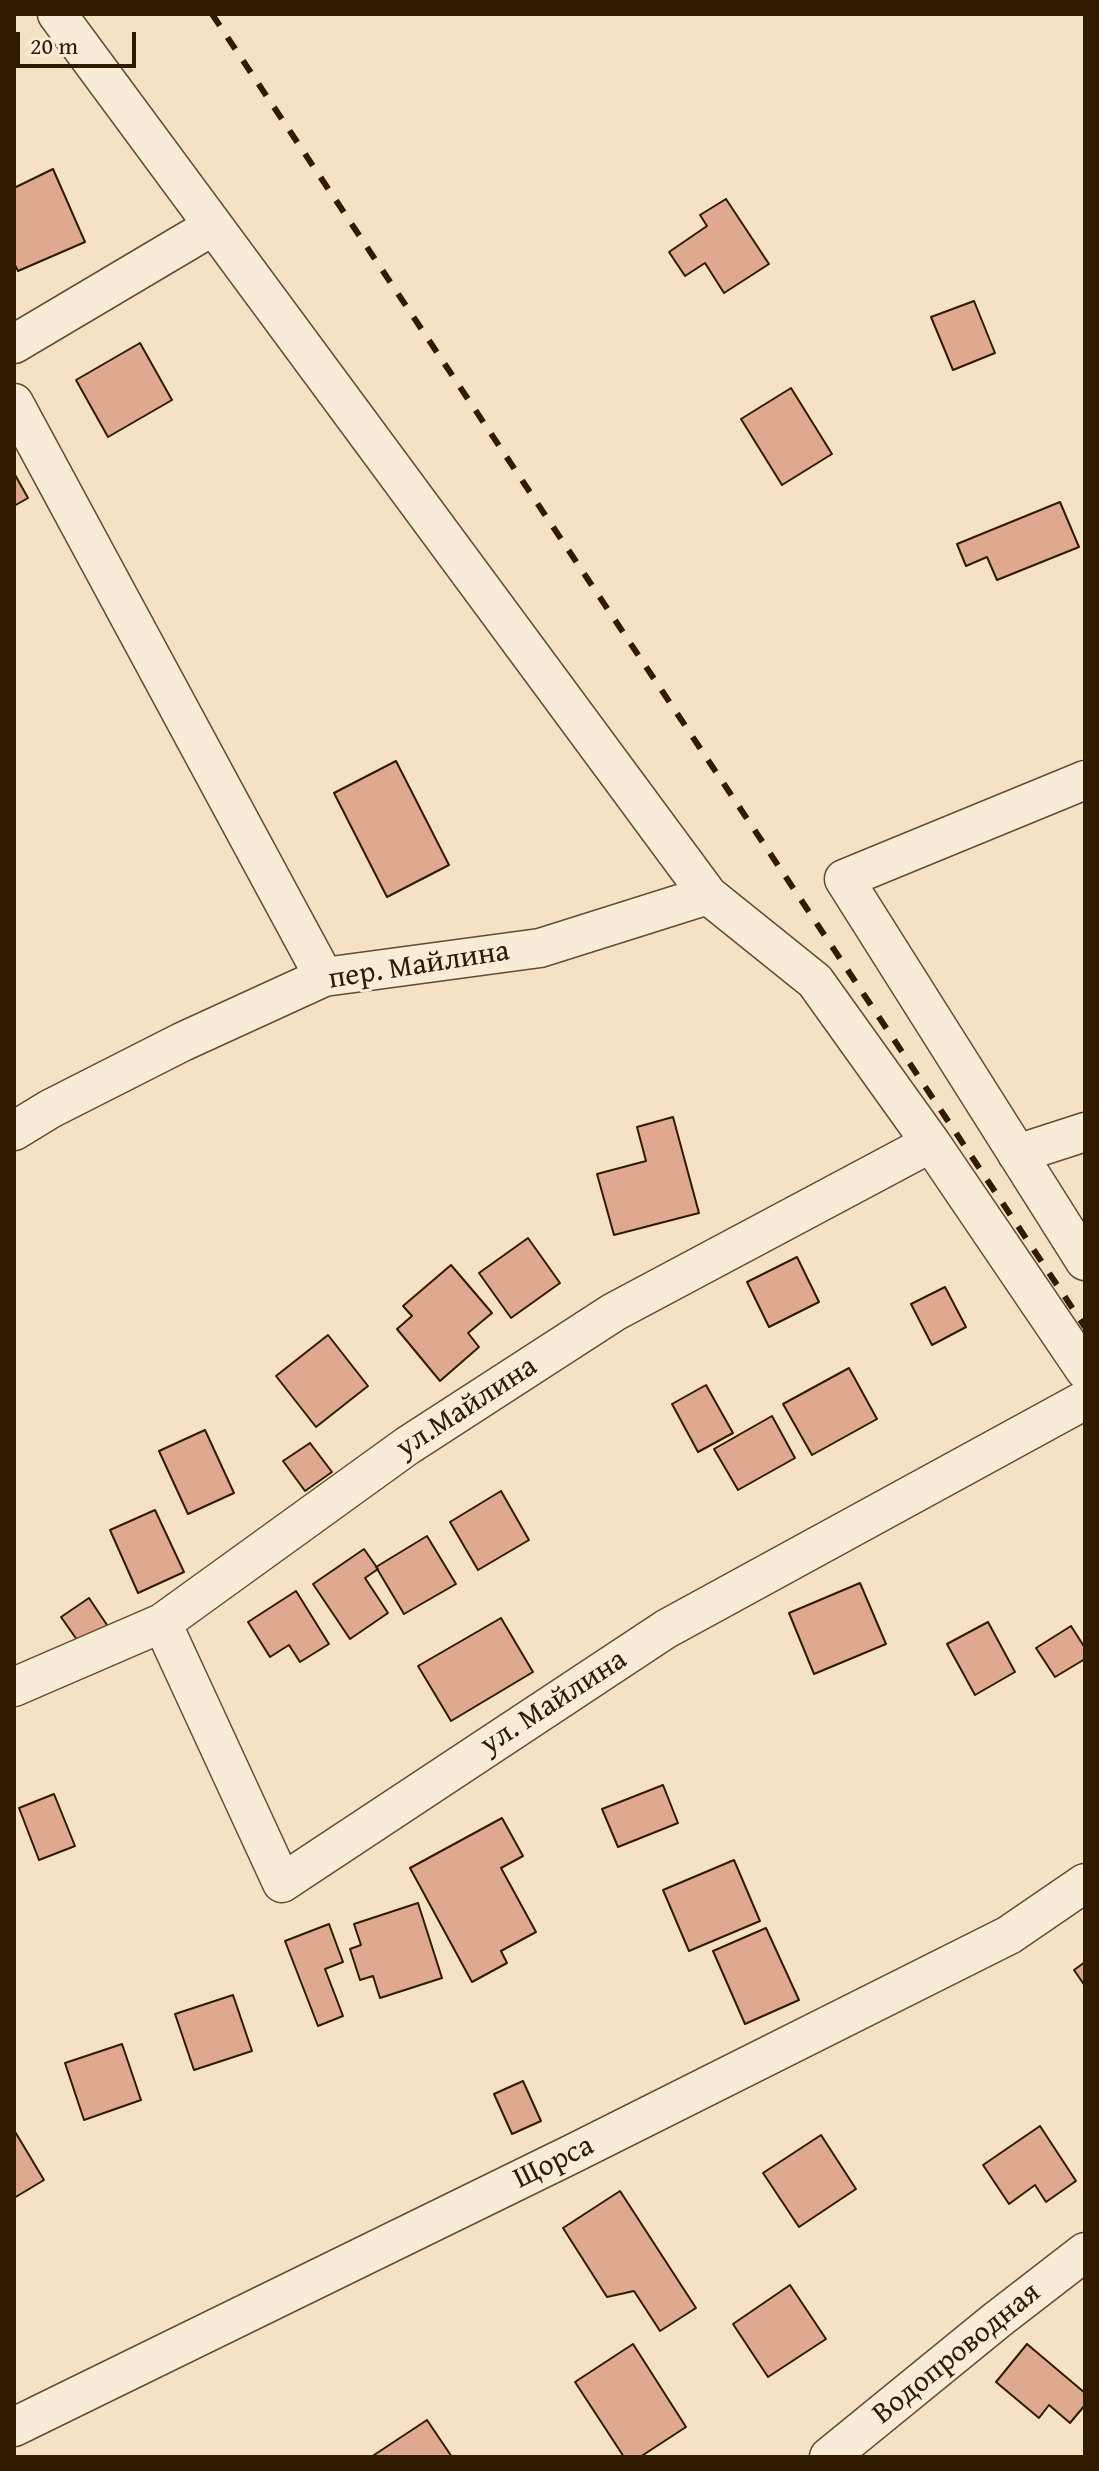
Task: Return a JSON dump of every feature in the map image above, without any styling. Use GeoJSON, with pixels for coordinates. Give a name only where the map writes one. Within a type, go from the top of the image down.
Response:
{"type":"FeatureCollection","features":[{"type":"Feature","properties":{"kind":"street"},"geometry":{"type":"LineString","coordinates":[[57,14],[708,895],[815,981],[931,1143],[1085,1370]]}},
{"type":"Feature","properties":{"kind":"street"},"geometry":{"type":"LineString","coordinates":[[14,344],[213,226]]}},
{"type":"Feature","properties":{"kind":"street"},"geometry":{"type":"LineString","coordinates":[[14,403],[324,977]]}},
{"type":"Feature","properties":{"kind":"street"},"geometry":{"type":"LineString","coordinates":[[1085,780],[844,879],[1085,1261]]}},
{"type":"Feature","properties":{"kind":"street","name":"пер. Майлина"},"geometry":{"type":"LineString","coordinates":[[14,1131],[50,1109],[182,1042],[324,977],[540,948],[708,895]]}},
{"type":"Feature","properties":{"kind":"street"},"geometry":{"type":"LineString","coordinates":[[1017,1154],[1085,1132]]}},
{"type":"Feature","properties":{"kind":"street","name":"ул.Майлина"},"geometry":{"type":"LineString","coordinates":[[14,1687],[162,1623],[407,1446],[614,1312],[931,1143]]}},
{"type":"Feature","properties":{"kind":"street","name":"ул. Майлина"},"geometry":{"type":"LineString","coordinates":[[162,1623],[282,1883],[666,1629],[1085,1400]]}},
{"type":"Feature","properties":{"kind":"street","name":"Щорса"},"geometry":{"type":"LineString","coordinates":[[14,2427],[572,2154],[1009,1935],[1085,1883]]}},
{"type":"Feature","properties":{"kind":"street","name":"Водопроводная"},"geometry":{"type":"LineString","coordinates":[[829,2457],[1085,2252]]}},
{"type":"Feature","properties":{"kind":"building"},"geometry":{"type":"Polygon","coordinates":[[[53,169],[85,242],[18,271],[14,263],[14,188],[53,169]]]}},
{"type":"Feature","properties":{"kind":"building"},"geometry":{"type":"Polygon","coordinates":[[[726,199],[769,264],[724,293],[705,263],[685,276],[669,252],[707,226],[700,215],[726,199]]]}},
{"type":"Feature","properties":{"kind":"building"},"geometry":{"type":"Polygon","coordinates":[[[974,301],[995,353],[953,370],[931,317],[974,301]]]}},
{"type":"Feature","properties":{"kind":"building"},"geometry":{"type":"Polygon","coordinates":[[[140,343],[172,400],[108,437],[76,380],[140,343]]]}},
{"type":"Feature","properties":{"kind":"building"},"geometry":{"type":"Polygon","coordinates":[[[791,388],[832,454],[782,485],[741,419],[791,388]]]}},
{"type":"Feature","properties":{"kind":"building"},"geometry":{"type":"Polygon","coordinates":[[[14,473],[28,498],[14,506],[14,473]]]}},
{"type":"Feature","properties":{"kind":"building"},"geometry":{"type":"Polygon","coordinates":[[[1060,502],[1079,547],[997,580],[987,557],[966,566],[957,544],[1060,502]]]}},
{"type":"Feature","properties":{"kind":"building"},"geometry":{"type":"Polygon","coordinates":[[[396,761],[449,865],[387,897],[334,793],[396,761]]]}},
{"type":"Feature","properties":{"kind":"building"},"geometry":{"type":"Polygon","coordinates":[[[673,1117],[699,1213],[614,1235],[597,1174],[646,1161],[637,1127],[673,1117]]]}},
{"type":"Feature","properties":{"kind":"building"},"geometry":{"type":"Polygon","coordinates":[[[528,1238],[560,1283],[511,1318],[479,1273],[528,1238]]]}},
{"type":"Feature","properties":{"kind":"building"},"geometry":{"type":"Polygon","coordinates":[[[797,1257],[819,1302],[769,1327],[747,1282],[797,1257]]]}},
{"type":"Feature","properties":{"kind":"building"},"geometry":{"type":"Polygon","coordinates":[[[451,1265],[492,1313],[468,1333],[479,1347],[440,1381],[397,1329],[412,1316],[403,1306],[451,1265]]]}},
{"type":"Feature","properties":{"kind":"building"},"geometry":{"type":"Polygon","coordinates":[[[945,1287],[966,1327],[932,1345],[911,1304],[945,1287]]]}},
{"type":"Feature","properties":{"kind":"building"},"geometry":{"type":"Polygon","coordinates":[[[328,1335],[368,1386],[316,1427],[276,1376],[328,1335]]]}},
{"type":"Feature","properties":{"kind":"building"},"geometry":{"type":"Polygon","coordinates":[[[849,1368],[877,1419],[812,1455],[783,1404],[849,1368]]]}},
{"type":"Feature","properties":{"kind":"building"},"geometry":{"type":"Polygon","coordinates":[[[706,1385],[733,1433],[698,1452],[672,1404],[706,1385]]]}},
{"type":"Feature","properties":{"kind":"building"},"geometry":{"type":"Polygon","coordinates":[[[772,1416],[795,1458],[738,1490],[714,1449],[772,1416]]]}},
{"type":"Feature","properties":{"kind":"building"},"geometry":{"type":"Polygon","coordinates":[[[205,1430],[234,1493],[188,1514],[159,1451],[205,1430]]]}},
{"type":"Feature","properties":{"kind":"building"},"geometry":{"type":"Polygon","coordinates":[[[310,1443],[332,1472],[305,1491],[283,1461],[310,1443]]]}},
{"type":"Feature","properties":{"kind":"building"},"geometry":{"type":"Polygon","coordinates":[[[501,1491],[529,1540],[478,1570],[450,1522],[501,1491]]]}},
{"type":"Feature","properties":{"kind":"building"},"geometry":{"type":"Polygon","coordinates":[[[155,1510],[184,1572],[138,1593],[110,1530],[155,1510]]]}},
{"type":"Feature","properties":{"kind":"building"},"geometry":{"type":"Polygon","coordinates":[[[427,1536],[456,1584],[404,1614],[376,1567],[427,1536]]]}},
{"type":"Feature","properties":{"kind":"building"},"geometry":{"type":"Polygon","coordinates":[[[364,1549],[378,1569],[365,1578],[388,1613],[350,1639],[313,1584],[364,1549]]]}},
{"type":"Feature","properties":{"kind":"building"},"geometry":{"type":"Polygon","coordinates":[[[860,1583],[886,1644],[814,1674],[789,1613],[860,1583]]]}},
{"type":"Feature","properties":{"kind":"building"},"geometry":{"type":"Polygon","coordinates":[[[296,1591],[329,1644],[300,1662],[289,1645],[270,1657],[248,1622],[296,1591]]]}},
{"type":"Feature","properties":{"kind":"building"},"geometry":{"type":"Polygon","coordinates":[[[89,1598],[109,1628],[82,1647],[61,1617],[89,1598]]]}},
{"type":"Feature","properties":{"kind":"building"},"geometry":{"type":"Polygon","coordinates":[[[501,1618],[533,1672],[451,1721],[418,1666],[501,1618]]]}},
{"type":"Feature","properties":{"kind":"building"},"geometry":{"type":"Polygon","coordinates":[[[988,1622],[1015,1672],[975,1695],[947,1644],[988,1622]]]}},
{"type":"Feature","properties":{"kind":"building"},"geometry":{"type":"Polygon","coordinates":[[[1071,1626],[1085,1648],[1085,1659],[1055,1677],[1036,1648],[1071,1626]]]}},
{"type":"Feature","properties":{"kind":"building"},"geometry":{"type":"Polygon","coordinates":[[[663,1785],[678,1823],[618,1847],[602,1809],[663,1785]]]}},
{"type":"Feature","properties":{"kind":"building"},"geometry":{"type":"Polygon","coordinates":[[[54,1794],[75,1846],[39,1860],[19,1808],[54,1794]]]}},
{"type":"Feature","properties":{"kind":"building"},"geometry":{"type":"Polygon","coordinates":[[[502,1818],[523,1856],[501,1868],[536,1932],[501,1951],[507,1963],[472,1982],[410,1868],[502,1818]]]}},
{"type":"Feature","properties":{"kind":"building"},"geometry":{"type":"Polygon","coordinates":[[[734,1860],[760,1921],[689,1951],[663,1890],[734,1860]]]}},
{"type":"Feature","properties":{"kind":"building"},"geometry":{"type":"Polygon","coordinates":[[[418,1903],[442,1978],[380,1998],[373,1976],[360,1980],[350,1949],[361,1945],[354,1924],[418,1903]]]}},
{"type":"Feature","properties":{"kind":"building"},"geometry":{"type":"Polygon","coordinates":[[[329,1924],[343,1962],[325,1969],[343,2016],[318,2026],[285,1941],[329,1924]]]}},
{"type":"Feature","properties":{"kind":"building"},"geometry":{"type":"Polygon","coordinates":[[[766,1928],[799,2000],[745,2024],[713,1951],[766,1928]]]}},
{"type":"Feature","properties":{"kind":"building"},"geometry":{"type":"Polygon","coordinates":[[[1085,1962],[1085,1986],[1074,1970],[1085,1962]]]}},
{"type":"Feature","properties":{"kind":"building"},"geometry":{"type":"Polygon","coordinates":[[[233,1995],[252,2051],[194,2070],[175,2014],[233,1995]]]}},
{"type":"Feature","properties":{"kind":"building"},"geometry":{"type":"Polygon","coordinates":[[[122,2044],[141,2100],[84,2120],[65,2063],[122,2044]]]}},
{"type":"Feature","properties":{"kind":"building"},"geometry":{"type":"Polygon","coordinates":[[[523,2081],[541,2121],[512,2134],[494,2094],[523,2081]]]}},
{"type":"Feature","properties":{"kind":"building"},"geometry":{"type":"Polygon","coordinates":[[[1040,2126],[1076,2181],[1046,2202],[1035,2185],[1009,2204],[983,2165],[1040,2126]]]}},
{"type":"Feature","properties":{"kind":"building"},"geometry":{"type":"Polygon","coordinates":[[[14,2130],[44,2180],[14,2198],[14,2130]]]}},
{"type":"Feature","properties":{"kind":"building"},"geometry":{"type":"Polygon","coordinates":[[[821,2135],[856,2189],[799,2227],[763,2173],[821,2135]]]}},
{"type":"Feature","properties":{"kind":"building"},"geometry":{"type":"Polygon","coordinates":[[[620,2191],[696,2308],[660,2331],[634,2291],[607,2297],[563,2228],[620,2191]]]}},
{"type":"Feature","properties":{"kind":"building"},"geometry":{"type":"Polygon","coordinates":[[[790,2285],[826,2339],[768,2377],[733,2324],[790,2285]]]}},
{"type":"Feature","properties":{"kind":"building"},"geometry":{"type":"Polygon","coordinates":[[[633,2344],[686,2427],[640,2457],[624,2457],[575,2382],[633,2344]]]}},
{"type":"Feature","properties":{"kind":"building"},"geometry":{"type":"Polygon","coordinates":[[[1027,2344],[1085,2393],[1085,2405],[1070,2423],[1049,2405],[1039,2418],[996,2382],[1027,2344]]]}},
{"type":"Feature","properties":{"kind":"building"},"geometry":{"type":"Polygon","coordinates":[[[427,2420],[452,2457],[371,2457],[427,2420]]]}},
{"type":"Feature","properties":{"kind":"railway"},"geometry":{"type":"LineString","coordinates":[[212,14],[1085,1327]]}}]}
